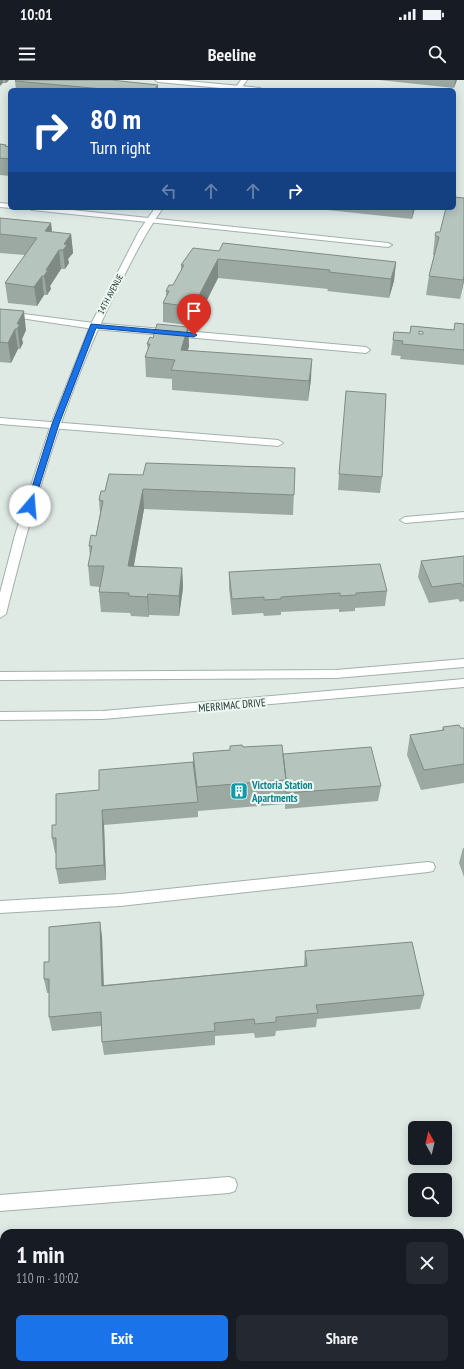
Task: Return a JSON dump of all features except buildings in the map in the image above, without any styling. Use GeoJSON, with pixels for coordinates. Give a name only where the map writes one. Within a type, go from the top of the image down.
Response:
{"type":"FeatureCollection","features":[{"type":"Feature","properties":{"kind":"street"},"geometry":{"type":"LineString","coordinates":[[158,80],[229,88]]}},
{"type":"Feature","properties":{"kind":"street"},"geometry":{"type":"LineString","coordinates":[[52,210],[388,245]]}},
{"type":"Feature","properties":{"kind":"street","name":"14TH AVENUE"},"geometry":{"type":"LineString","coordinates":[[0,614],[20,535],[56,424],[94,326],[150,220],[158,210]]}},
{"type":"Feature","properties":{"kind":"street"},"geometry":{"type":"LineString","coordinates":[[0,313],[94,326],[366,350]]}},
{"type":"Feature","properties":{"kind":"street"},"geometry":{"type":"LineString","coordinates":[[0,421],[56,424],[278,443]]}},
{"type":"Feature","properties":{"kind":"street"},"geometry":{"type":"LineString","coordinates":[[405,520],[464,515]]}},
{"type":"Feature","properties":{"kind":"street"},"geometry":{"type":"LineString","coordinates":[[0,676],[336,674],[464,663]]}},
{"type":"Feature","properties":{"kind":"street","name":"MERRIMAC DRIVE"},"geometry":{"type":"LineString","coordinates":[[0,716],[103,715],[464,683]]}},
{"type":"Feature","properties":{"kind":"street"},"geometry":{"type":"LineString","coordinates":[[0,907],[120,900],[428,867]]}},
{"type":"Feature","properties":{"kind":"street"},"geometry":{"type":"LineString","coordinates":[[0,1203],[228,1185]]}},
{"type":"Feature","properties":{"kind":"place","name":"Victoria Station Apartments"},"geometry":{"type":"Point","coordinates":[239,791]}},
{"type":"Feature","properties":{"kind":"route"},"geometry":{"type":"LineString","coordinates":[[30,506],[56,424],[94,326],[194,335]]}}]}
